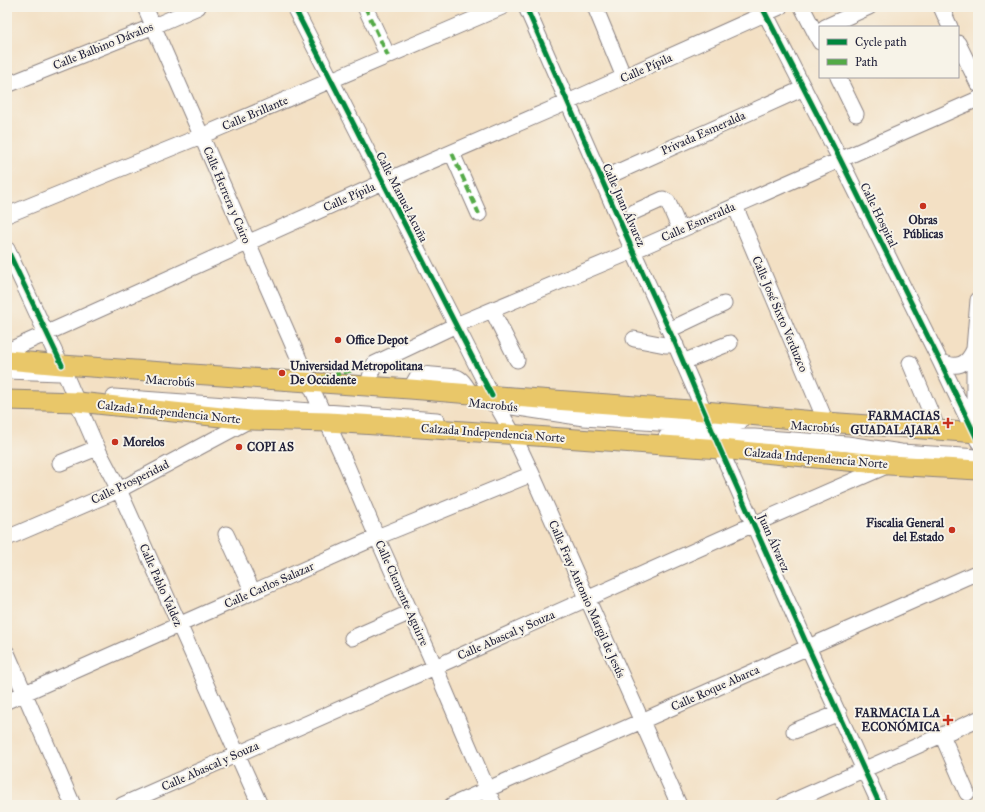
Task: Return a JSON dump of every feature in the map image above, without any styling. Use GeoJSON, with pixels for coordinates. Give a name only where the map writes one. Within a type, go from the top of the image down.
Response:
{"type":"FeatureCollection","features":[{"type":"Feature","properties":{"kind":"main road"},"geometry":{"type":"LineString","coordinates":[[7,360],[64,369],[311,387],[410,389],[471,394],[494,400],[707,416],[826,422],[938,430],[977,437]]}},
{"type":"Feature","properties":{"kind":"main road","name":"Calzada Independencia Norte"},"geometry":{"type":"LineString","coordinates":[[7,400],[76,398],[250,420],[325,416],[511,430],[718,443],[890,465],[978,470]]}},
{"type":"Feature","properties":{"kind":"street","name":"Calle Herrera y Cairo"},"geometry":{"type":"LineString","coordinates":[[145,7],[311,387]]}},
{"type":"Feature","properties":{"kind":"street","name":"Calle Balbino Dávalos"},"geometry":{"type":"LineString","coordinates":[[7,85],[198,7]]}},
{"type":"Feature","properties":{"kind":"street","name":"Calle Manuel Acuña"},"geometry":{"type":"LineString","coordinates":[[294,7],[494,400]]}},
{"type":"Feature","properties":{"kind":"street"},"geometry":{"type":"LineString","coordinates":[[365,7],[388,56]]}},
{"type":"Feature","properties":{"kind":"street","name":"Calle Brillante"},"geometry":{"type":"LineString","coordinates":[[7,215],[201,136],[502,7]]}},
{"type":"Feature","properties":{"kind":"street","name":"Calle Juan Álvarez"},"geometry":{"type":"LineString","coordinates":[[526,7],[707,416]]}},
{"type":"Feature","properties":{"kind":"street"},"geometry":{"type":"LineString","coordinates":[[595,7],[621,70]]}},
{"type":"Feature","properties":{"kind":"street","name":"Calle Pípila"},"geometry":{"type":"LineString","coordinates":[[7,351],[383,182],[568,102],[764,10],[780,7]]}},
{"type":"Feature","properties":{"kind":"street"},"geometry":{"type":"LineString","coordinates":[[802,7],[819,31]]}},
{"type":"Feature","properties":{"kind":"street"},"geometry":{"type":"LineString","coordinates":[[832,26],[869,7]]}},
{"type":"Feature","properties":{"kind":"street"},"geometry":{"type":"LineString","coordinates":[[941,7],[950,26]]}},
{"type":"Feature","properties":{"kind":"street","name":"Calle Hospital"},"geometry":{"type":"LineString","coordinates":[[764,10],[840,159],[977,437]]}},
{"type":"Feature","properties":{"kind":"street"},"geometry":{"type":"LineString","coordinates":[[959,45],[978,84]]}},
{"type":"Feature","properties":{"kind":"street"},"geometry":{"type":"LineString","coordinates":[[838,78],[856,114]]}},
{"type":"Feature","properties":{"kind":"street","name":"Privada Esmeralda"},"geometry":{"type":"LineString","coordinates":[[602,179],[804,88]]}},
{"type":"Feature","properties":{"kind":"street","name":"Calle Esmeralda"},"geometry":{"type":"LineString","coordinates":[[367,387],[374,364],[456,325],[633,251],[978,99]]}},
{"type":"Feature","properties":{"kind":"street"},"geometry":{"type":"LineString","coordinates":[[452,153],[479,214]]}},
{"type":"Feature","properties":{"kind":"street"},"geometry":{"type":"LineString","coordinates":[[634,212],[663,199],[668,202],[680,230]]}},
{"type":"Feature","properties":{"kind":"street","name":"Calle José Sixto Verduzco"},"geometry":{"type":"LineString","coordinates":[[735,206],[826,422]]}},
{"type":"Feature","properties":{"kind":"street","name":"Calle Pablo Valdez"},"geometry":{"type":"LineString","coordinates":[[7,249],[64,369],[96,448],[119,490],[260,805]]}},
{"type":"Feature","properties":{"kind":"street"},"geometry":{"type":"LineString","coordinates":[[977,437],[974,349],[978,300]]}},
{"type":"Feature","properties":{"kind":"street"},"geometry":{"type":"LineString","coordinates":[[669,330],[724,304]]}},
{"type":"Feature","properties":{"kind":"street"},"geometry":{"type":"LineString","coordinates":[[492,310],[517,360]]}},
{"type":"Feature","properties":{"kind":"street"},"geometry":{"type":"LineString","coordinates":[[634,339],[665,345],[676,345]]}},
{"type":"Feature","properties":{"kind":"street"},"geometry":{"type":"LineString","coordinates":[[683,362],[730,343]]}},
{"type":"Feature","properties":{"kind":"street"},"geometry":{"type":"LineString","coordinates":[[940,361],[948,365],[956,366],[964,363],[971,357],[974,349]]}},
{"type":"Feature","properties":{"kind":"street"},"geometry":{"type":"LineString","coordinates":[[910,363],[938,430]]}},
{"type":"Feature","properties":{"kind":"street"},"geometry":{"type":"LineString","coordinates":[[7,371],[64,369]]}},
{"type":"Feature","properties":{"kind":"street","name":"Macrobús"},"geometry":{"type":"LineString","coordinates":[[311,387],[494,400]]}},
{"type":"Feature","properties":{"kind":"street","name":"Calle Clemente Aguirre"},"geometry":{"type":"LineString","coordinates":[[311,387],[411,612],[494,805]]}},
{"type":"Feature","properties":{"kind":"street","name":"Macrobús"},"geometry":{"type":"LineString","coordinates":[[7,392],[325,416]]}},
{"type":"Feature","properties":{"kind":"street","name":"Calle Fray Antonio Margil de Jesús"},"geometry":{"type":"LineString","coordinates":[[494,400],[511,430],[532,474],[679,805]]}},
{"type":"Feature","properties":{"kind":"street","name":"Macrobús"},"geometry":{"type":"LineString","coordinates":[[707,416],[755,423],[977,437]]}},
{"type":"Feature","properties":{"kind":"street","name":"Juan Álvarez"},"geometry":{"type":"LineString","coordinates":[[707,416],[808,647],[880,805]]}},
{"type":"Feature","properties":{"kind":"street","name":"Calle Prosperidad"},"geometry":{"type":"LineString","coordinates":[[7,538],[119,490],[250,420]]}},
{"type":"Feature","properties":{"kind":"street","name":"Macrobús"},"geometry":{"type":"LineString","coordinates":[[718,443],[754,437],[839,443],[902,452],[978,457]]}},
{"type":"Feature","properties":{"kind":"street"},"geometry":{"type":"LineString","coordinates":[[60,463],[96,448]]}},
{"type":"Feature","properties":{"kind":"street","name":"Calle Abascal y Souza"},"geometry":{"type":"LineString","coordinates":[[122,805],[890,465]]}},
{"type":"Feature","properties":{"kind":"street","name":"Calle Carlos Salazar"},"geometry":{"type":"LineString","coordinates":[[7,701],[377,537],[532,474]]}},
{"type":"Feature","properties":{"kind":"street"},"geometry":{"type":"LineString","coordinates":[[226,534],[253,592]]}},
{"type":"Feature","properties":{"kind":"street","name":"Calle Roque Abarca"},"geometry":{"type":"LineString","coordinates":[[452,805],[978,572]]}},
{"type":"Feature","properties":{"kind":"street"},"geometry":{"type":"LineString","coordinates":[[352,638],[411,612]]}},
{"type":"Feature","properties":{"kind":"street"},"geometry":{"type":"LineString","coordinates":[[7,653],[73,805]]}},
{"type":"Feature","properties":{"kind":"street"},"geometry":{"type":"LineString","coordinates":[[794,731],[838,713]]}},
{"type":"Feature","properties":{"kind":"street"},"geometry":{"type":"LineString","coordinates":[[784,805],[978,719]]}},
{"type":"Feature","properties":{"kind":"street"},"geometry":{"type":"LineString","coordinates":[[942,734],[966,793]]}},
{"type":"Feature","properties":{"kind":"marked path"},"geometry":{"type":"LineString","coordinates":[[365,7],[388,56]]}},
{"type":"Feature","properties":{"kind":"marked path"},"geometry":{"type":"LineString","coordinates":[[452,153],[479,214]]}},
{"type":"Feature","properties":{"kind":"marked path"},"geometry":{"type":"LineString","coordinates":[[309,382],[374,364]]}},
{"type":"Feature","properties":{"kind":"cycle path"},"geometry":{"type":"LineString","coordinates":[[294,7],[492,396]]}},
{"type":"Feature","properties":{"kind":"cycle path"},"geometry":{"type":"LineString","coordinates":[[526,7],[676,345],[720,449],[880,805]]}},
{"type":"Feature","properties":{"kind":"cycle path"},"geometry":{"type":"LineString","coordinates":[[762,7],[840,159],[978,441]]}},
{"type":"Feature","properties":{"kind":"cycle path"},"geometry":{"type":"LineString","coordinates":[[7,249],[62,365]]}},
{"type":"Feature","properties":{"kind":"place","name":"Obras Públicas"},"geometry":{"type":"Point","coordinates":[923,206]}},
{"type":"Feature","properties":{"kind":"place","name":"Office Depot"},"geometry":{"type":"Point","coordinates":[338,340]}},
{"type":"Feature","properties":{"kind":"place","name":"Universidad Metropolitana De Occidente"},"geometry":{"type":"Point","coordinates":[282,373]}},
{"type":"Feature","properties":{"kind":"place","name":"FARMACIAS GUADALAJARA"},"geometry":{"type":"Point","coordinates":[948,423]}},
{"type":"Feature","properties":{"kind":"place","name":"Morelos"},"geometry":{"type":"Point","coordinates":[115,442]}},
{"type":"Feature","properties":{"kind":"place","name":"COPI AS"},"geometry":{"type":"Point","coordinates":[239,447]}},
{"type":"Feature","properties":{"kind":"place","name":"Fiscalia General del Estado"},"geometry":{"type":"Point","coordinates":[952,530]}},
{"type":"Feature","properties":{"kind":"place","name":"FARMACIA LA ECONÓMICA"},"geometry":{"type":"Point","coordinates":[948,720]}}]}
